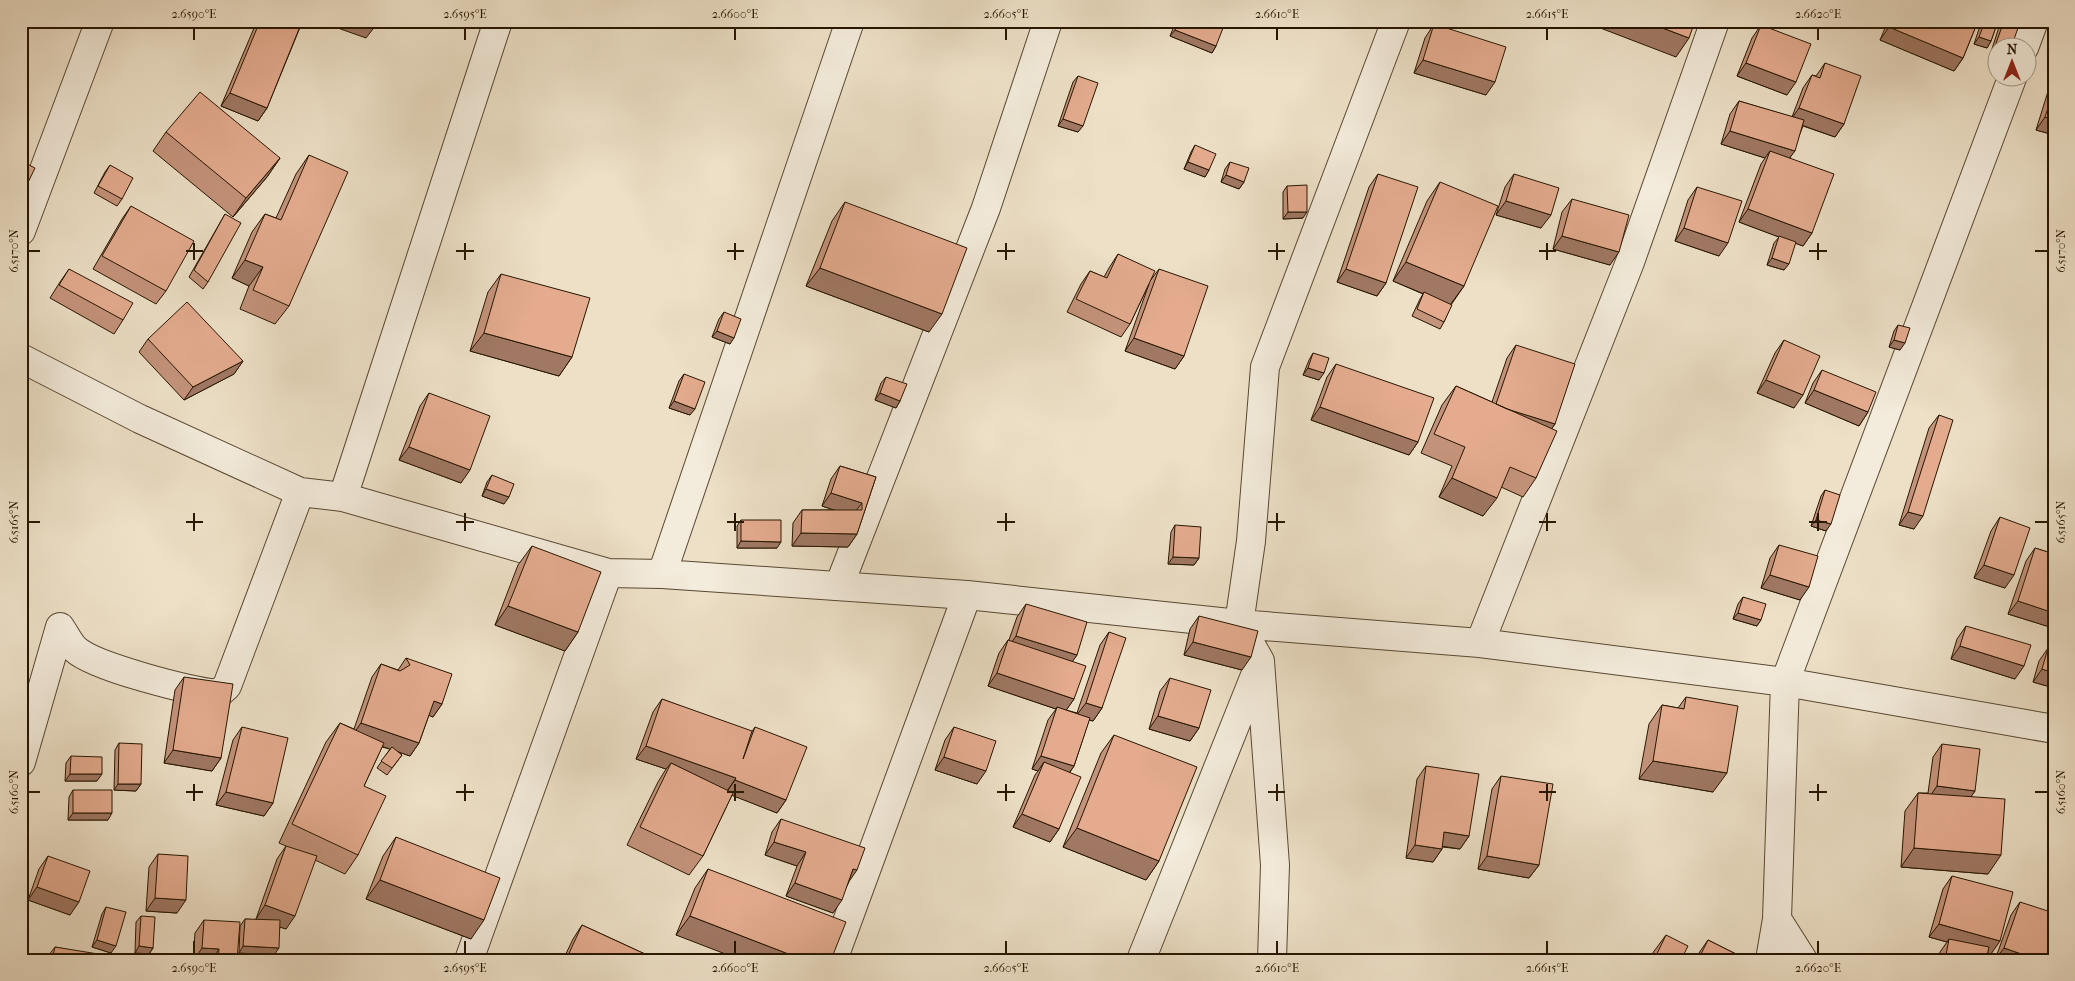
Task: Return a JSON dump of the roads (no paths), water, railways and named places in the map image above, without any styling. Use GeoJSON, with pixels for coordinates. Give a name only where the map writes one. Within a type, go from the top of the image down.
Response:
{"type":"FeatureCollection","features":[{"type":"Feature","properties":{"kind":"street"},"geometry":{"type":"LineString","coordinates":[[21,230],[100,21]]}},
{"type":"Feature","properties":{"kind":"street"},"geometry":{"type":"LineString","coordinates":[[343,497],[498,21]]}},
{"type":"Feature","properties":{"kind":"street"},"geometry":{"type":"LineString","coordinates":[[662,574],[850,21]]}},
{"type":"Feature","properties":{"kind":"street"},"geometry":{"type":"LineString","coordinates":[[839,586],[986,208],[1048,21]]}},
{"type":"Feature","properties":{"kind":"street"},"geometry":{"type":"LineString","coordinates":[[1272,960],[1274,865],[1260,662],[1239,624],[1251,541],[1265,367],[1396,21]]}},
{"type":"Feature","properties":{"kind":"street"},"geometry":{"type":"LineString","coordinates":[[1480,643],[1630,262],[1715,21]]}},
{"type":"Feature","properties":{"kind":"street"},"geometry":{"type":"LineString","coordinates":[[2028,38],[2034,21]]}},
{"type":"Feature","properties":{"kind":"street"},"geometry":{"type":"LineString","coordinates":[[1770,960],[1777,918],[1785,682],[2008,88]]}},
{"type":"Feature","properties":{"kind":"street"},"geometry":{"type":"LineString","coordinates":[[21,358],[140,419],[300,492],[343,497],[608,573],[662,574],[967,595],[1239,624],[1480,643],[1785,682],[2054,729]]}},
{"type":"Feature","properties":{"kind":"street"},"geometry":{"type":"LineString","coordinates":[[21,762],[60,627],[76,650],[104,665],[200,692],[218,694],[227,686],[300,492]]}},
{"type":"Feature","properties":{"kind":"street"},"geometry":{"type":"LineString","coordinates":[[469,960],[608,573]]}},
{"type":"Feature","properties":{"kind":"street"},"geometry":{"type":"LineString","coordinates":[[833,960],[967,595]]}},
{"type":"Feature","properties":{"kind":"street"},"geometry":{"type":"LineString","coordinates":[[1141,960],[1260,662]]}},
{"type":"Feature","properties":{"kind":"street"},"geometry":{"type":"LineString","coordinates":[[1777,918],[1803,960]]}}]}
